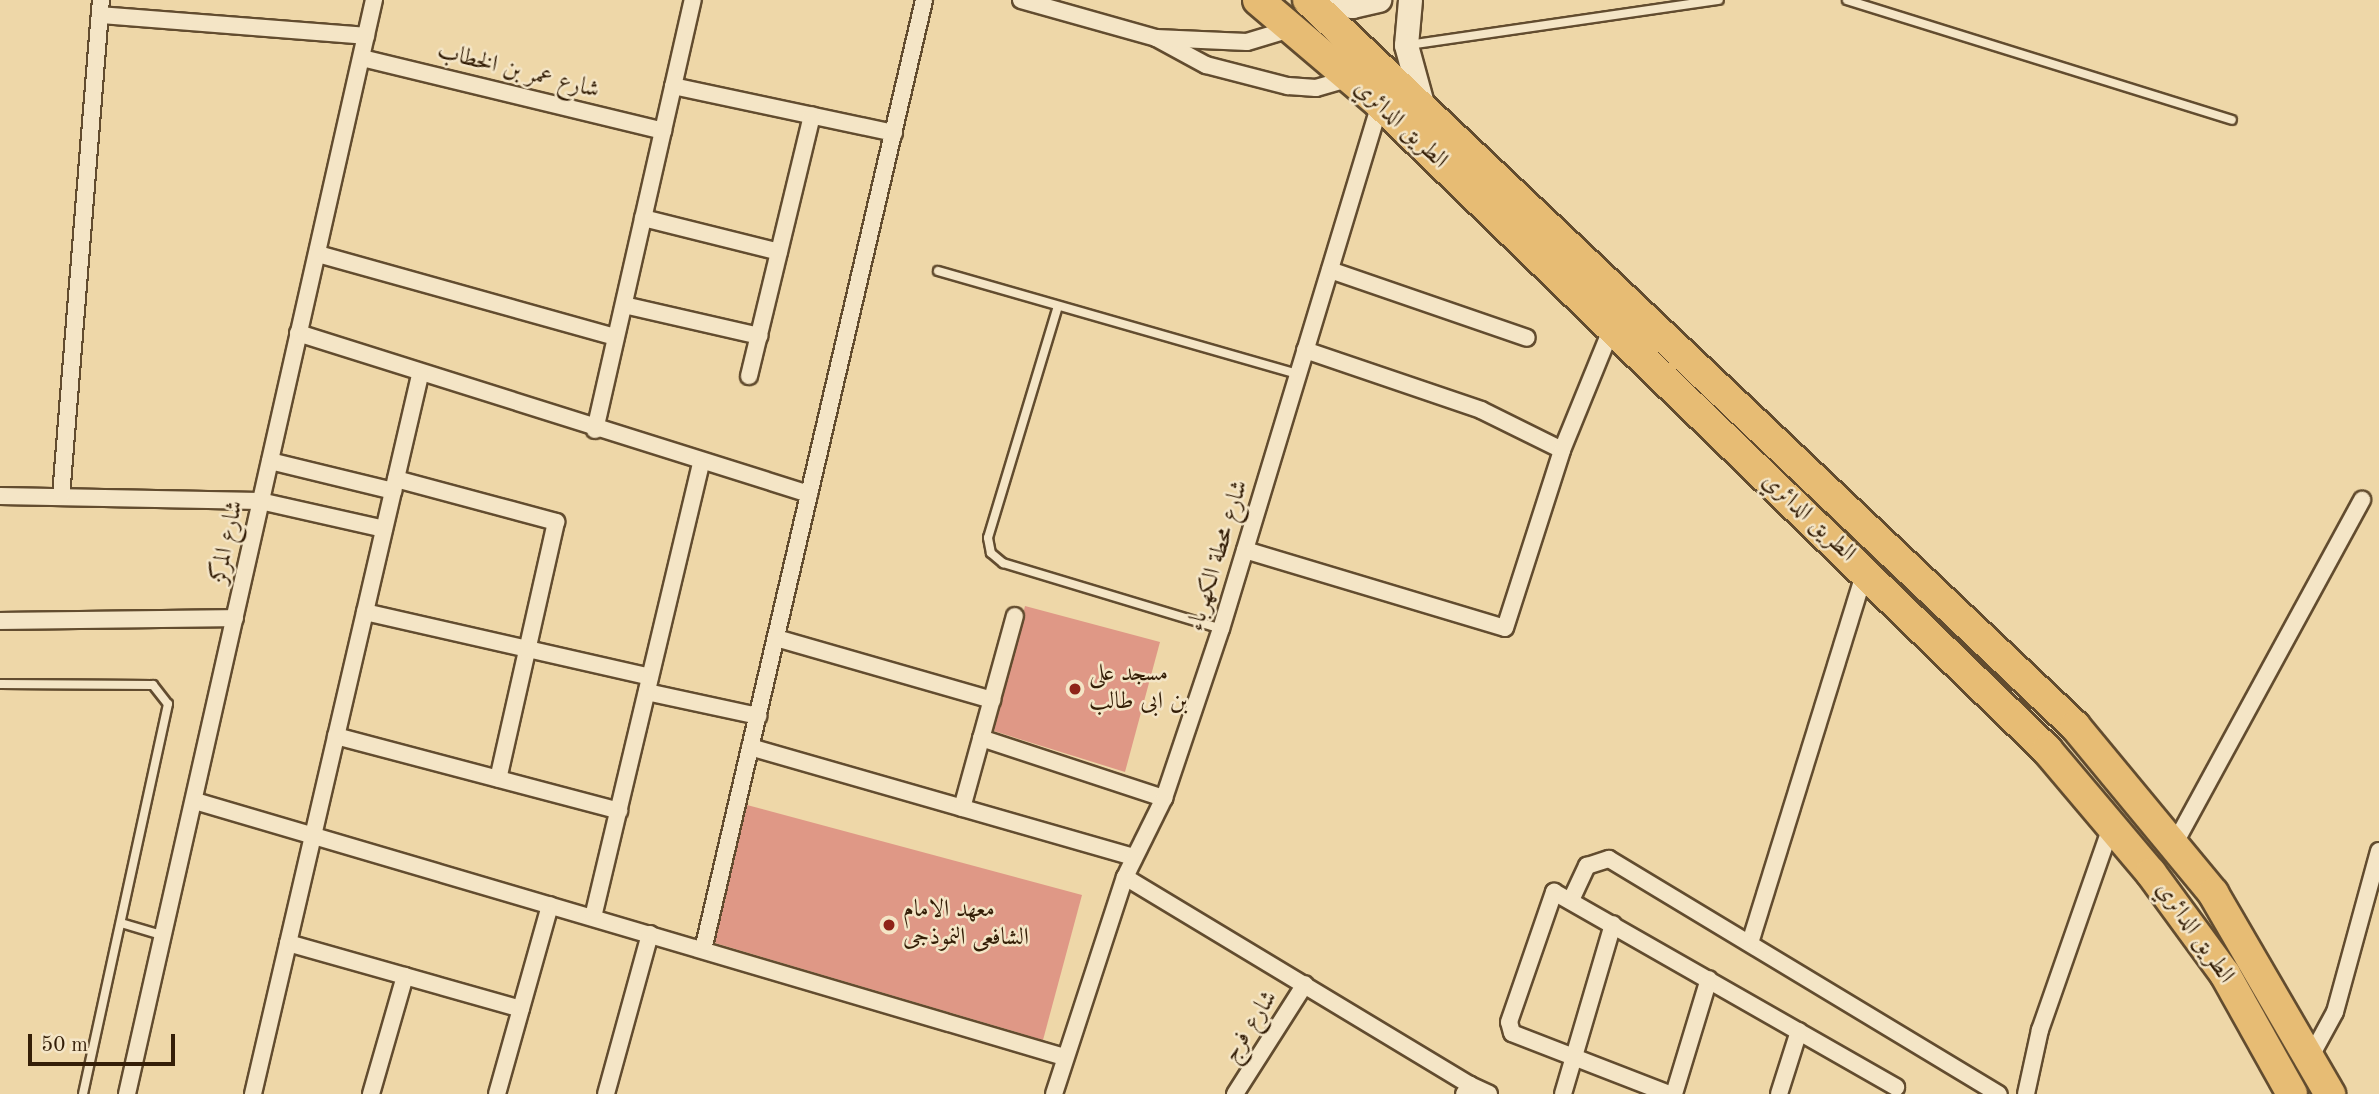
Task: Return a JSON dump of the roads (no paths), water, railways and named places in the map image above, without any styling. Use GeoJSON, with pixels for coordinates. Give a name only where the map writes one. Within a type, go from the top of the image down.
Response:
{"type":"FeatureCollection","features":[{"type":"Feature","properties":{"kind":"highway","name":"الطريق الدائري"},"geometry":{"type":"LineString","coordinates":[[1258,0],[1380,104],[1772,485],[1992,693],[2112,824],[2225,974],[2291,1094]]}},
{"type":"Feature","properties":{"kind":"highway","name":"الطريق الدائري"},"geometry":{"type":"LineString","coordinates":[[1308,0],[1421,100],[2075,726],[2175,843],[2253,954],[2330,1094]]}},
{"type":"Feature","properties":{"kind":"highway"},"geometry":{"type":"LineString","coordinates":[[1772,485],[1798,458]]}},
{"type":"Feature","properties":{"kind":"street","name":"شارع المركز"},"geometry":{"type":"LineString","coordinates":[[127,1094],[165,936],[374,0]]}},
{"type":"Feature","properties":{"kind":"street"},"geometry":{"type":"LineString","coordinates":[[595,430],[693,0]]}},
{"type":"Feature","properties":{"kind":"street"},"geometry":{"type":"LineString","coordinates":[[703,950],[925,0]]}},
{"type":"Feature","properties":{"kind":"street"},"geometry":{"type":"LineString","coordinates":[[1021,0],[1049,4],[1156,38],[1206,65],[1288,86],[1316,88],[1350,78]]}},
{"type":"Feature","properties":{"kind":"street"},"geometry":{"type":"LineString","coordinates":[[1318,0],[1352,6],[1379,0]]}},
{"type":"Feature","properties":{"kind":"street"},"geometry":{"type":"LineString","coordinates":[[1410,0],[1406,45],[1421,100]]}},
{"type":"Feature","properties":{"kind":"street"},"geometry":{"type":"LineString","coordinates":[[61,496],[100,7],[366,36]]}},
{"type":"Feature","properties":{"kind":"street"},"geometry":{"type":"LineString","coordinates":[[1156,38],[1247,43],[1290,29]]}},
{"type":"Feature","properties":{"kind":"street","name":"شارع عمر بن الخطاب"},"geometry":{"type":"LineString","coordinates":[[362,58],[663,131]]}},
{"type":"Feature","properties":{"kind":"street"},"geometry":{"type":"LineString","coordinates":[[673,86],[894,133]]}},
{"type":"Feature","properties":{"kind":"street","name":"شارع محطة الكهرباء"},"geometry":{"type":"LineString","coordinates":[[1054,1094],[1125,877],[1164,798],[1221,629],[1380,104]]}},
{"type":"Feature","properties":{"kind":"street"},"geometry":{"type":"LineString","coordinates":[[749,376],[812,116]]}},
{"type":"Feature","properties":{"kind":"street"},"geometry":{"type":"LineString","coordinates":[[643,218],[779,252]]}},
{"type":"Feature","properties":{"kind":"street"},"geometry":{"type":"LineString","coordinates":[[318,254],[616,337]]}},
{"type":"Feature","properties":{"kind":"street"},"geometry":{"type":"LineString","coordinates":[[1330,270],[1527,338]]}},
{"type":"Feature","properties":{"kind":"street"},"geometry":{"type":"LineString","coordinates":[[624,305],[759,336]]}},
{"type":"Feature","properties":{"kind":"street"},"geometry":{"type":"LineString","coordinates":[[1245,550],[1505,628],[1562,450],[1611,330]]}},
{"type":"Feature","properties":{"kind":"street"},"geometry":{"type":"LineString","coordinates":[[298,333],[420,375],[809,494]]}},
{"type":"Feature","properties":{"kind":"street"},"geometry":{"type":"LineString","coordinates":[[1306,350],[1481,410],[1562,450]]}},
{"type":"Feature","properties":{"kind":"street"},"geometry":{"type":"LineString","coordinates":[[253,1094],[420,375]]}},
{"type":"Feature","properties":{"kind":"street"},"geometry":{"type":"LineString","coordinates":[[270,461],[395,485],[556,522],[498,779]]}},
{"type":"Feature","properties":{"kind":"street"},"geometry":{"type":"LineString","coordinates":[[593,917],[701,462]]}},
{"type":"Feature","properties":{"kind":"street"},"geometry":{"type":"LineString","coordinates":[[0,496],[260,501],[384,529]]}},
{"type":"Feature","properties":{"kind":"street"},"geometry":{"type":"LineString","coordinates":[[2175,843],[2362,500]]}},
{"type":"Feature","properties":{"kind":"street"},"geometry":{"type":"LineString","coordinates":[[1750,943],[1865,572]]}},
{"type":"Feature","properties":{"kind":"street"},"geometry":{"type":"LineString","coordinates":[[365,612],[528,649],[758,716]]}},
{"type":"Feature","properties":{"kind":"street"},"geometry":{"type":"LineString","coordinates":[[962,808],[1015,616]]}},
{"type":"Feature","properties":{"kind":"street"},"geometry":{"type":"LineString","coordinates":[[0,621],[235,618]]}},
{"type":"Feature","properties":{"kind":"street"},"geometry":{"type":"LineString","coordinates":[[776,638],[992,700]]}},
{"type":"Feature","properties":{"kind":"street"},"geometry":{"type":"LineString","coordinates":[[336,736],[619,811]]}},
{"type":"Feature","properties":{"kind":"street"},"geometry":{"type":"LineString","coordinates":[[981,738],[1164,798]]}},
{"type":"Feature","properties":{"kind":"street"},"geometry":{"type":"LineString","coordinates":[[750,747],[1133,857]]}},
{"type":"Feature","properties":{"kind":"street"},"geometry":{"type":"LineString","coordinates":[[195,801],[1064,1057]]}},
{"type":"Feature","properties":{"kind":"street"},"geometry":{"type":"LineString","coordinates":[[2026,1094],[2040,1030],[2112,824]]}},
{"type":"Feature","properties":{"kind":"street"},"geometry":{"type":"LineString","coordinates":[[2311,1056],[2335,1012],[2379,851]]}},
{"type":"Feature","properties":{"kind":"street"},"geometry":{"type":"LineString","coordinates":[[1571,900],[1587,866],[1609,859],[1999,1094]]}},
{"type":"Feature","properties":{"kind":"street"},"geometry":{"type":"LineString","coordinates":[[1125,877],[1305,984],[1467,1089],[1489,1094]]}},
{"type":"Feature","properties":{"kind":"street"},"geometry":{"type":"LineString","coordinates":[[1709,979],[1671,1094],[1520,1038],[1509,1027],[1550,896],[1558,892],[1612,924],[1709,979],[1799,1031],[1899,1091]]}},
{"type":"Feature","properties":{"kind":"street"},"geometry":{"type":"LineString","coordinates":[[497,1094],[551,905]]}},
{"type":"Feature","properties":{"kind":"street"},"geometry":{"type":"LineString","coordinates":[[1563,1094],[1612,924]]}},
{"type":"Feature","properties":{"kind":"street"},"geometry":{"type":"LineString","coordinates":[[606,1094],[650,934]]}},
{"type":"Feature","properties":{"kind":"street"},"geometry":{"type":"LineString","coordinates":[[288,943],[521,1009]]}},
{"type":"Feature","properties":{"kind":"street"},"geometry":{"type":"LineString","coordinates":[[371,1094],[405,976]]}},
{"type":"Feature","properties":{"kind":"street","name":"شارع فرج"},"geometry":{"type":"LineString","coordinates":[[1235,1094],[1305,984]]}},
{"type":"Feature","properties":{"kind":"street"},"geometry":{"type":"LineString","coordinates":[[1779,1094],[1799,1031]]}},
{"type":"Feature","properties":{"kind":"lane"},"geometry":{"type":"LineString","coordinates":[[1406,45],[1719,0]]}},
{"type":"Feature","properties":{"kind":"lane"},"geometry":{"type":"LineString","coordinates":[[1847,0],[2232,121]]}},
{"type":"Feature","properties":{"kind":"lane"},"geometry":{"type":"LineString","coordinates":[[938,271],[1298,374]]}},
{"type":"Feature","properties":{"kind":"lane"},"geometry":{"type":"LineString","coordinates":[[1058,306],[988,538],[991,553],[1003,563],[1221,629]]}},
{"type":"Feature","properties":{"kind":"lane"},"geometry":{"type":"LineString","coordinates":[[0,684],[145,685],[166,696],[168,712],[83,1094]]}},
{"type":"Feature","properties":{"kind":"lane"},"geometry":{"type":"LineString","coordinates":[[121,923],[165,936]]}},
{"type":"Feature","properties":{"kind":"place","name":"مسجد على بن ابى طالب"},"geometry":{"type":"Point","coordinates":[1075,689]}},
{"type":"Feature","properties":{"kind":"place","name":"معهد الامام الشافعى النموذجى"},"geometry":{"type":"Point","coordinates":[889,925]}}]}
